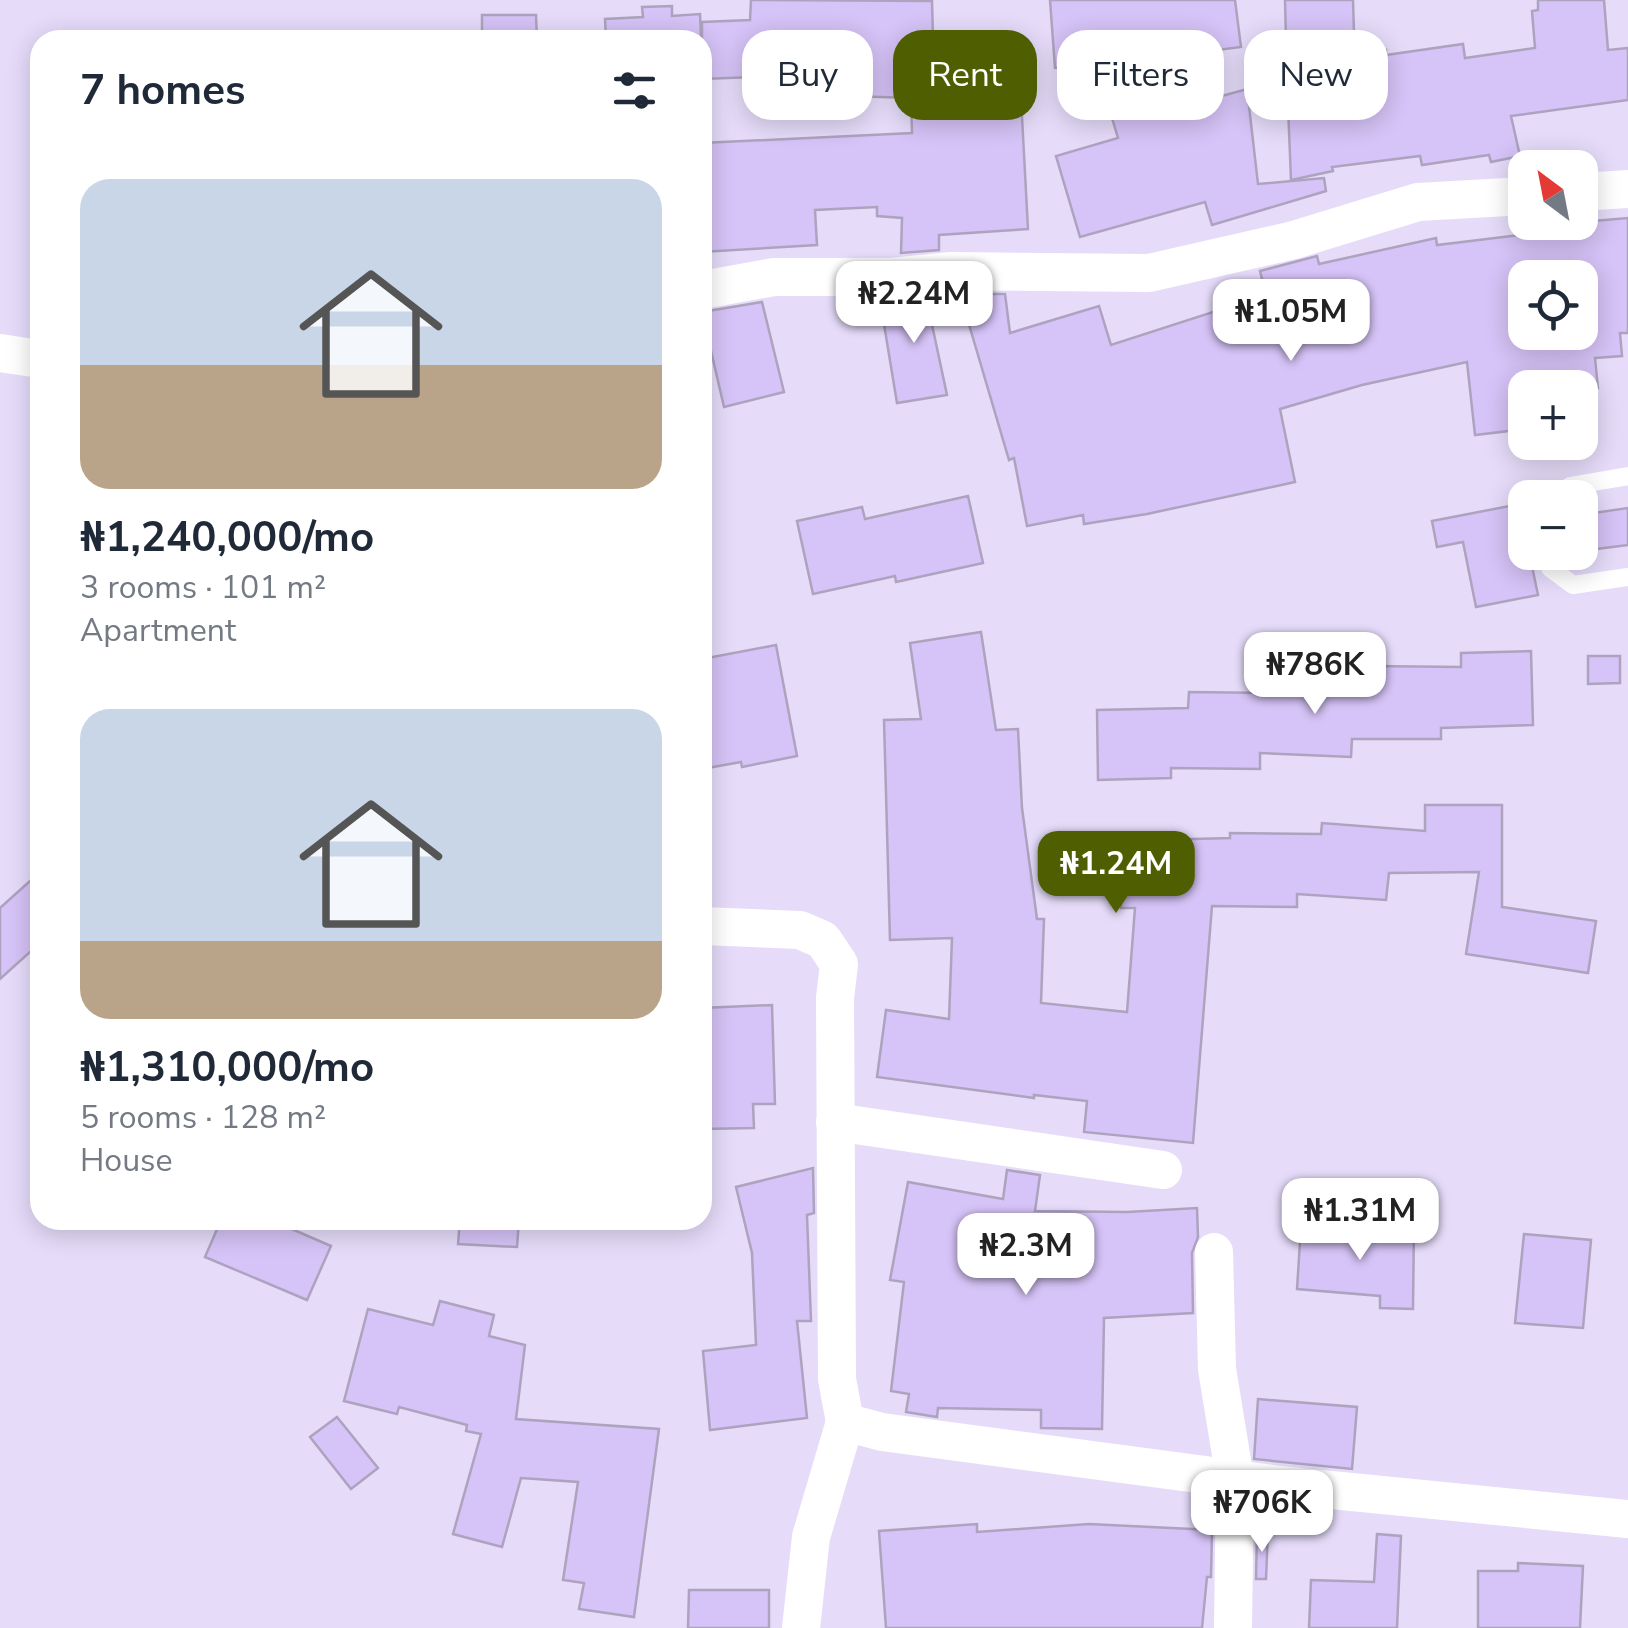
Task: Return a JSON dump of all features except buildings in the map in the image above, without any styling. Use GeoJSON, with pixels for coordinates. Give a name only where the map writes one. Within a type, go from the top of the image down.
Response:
{"type":"FeatureCollection","features":[{"type":"Feature","properties":{"kind":"street"},"geometry":{"type":"LineString","coordinates":[[1598,191],[1628,190]]}},
{"type":"Feature","properties":{"kind":"street"},"geometry":{"type":"LineString","coordinates":[[712,288],[774,277],[891,277],[970,271],[1149,273],[1294,240],[1418,202],[1508,197]]}},
{"type":"Feature","properties":{"kind":"street"},"geometry":{"type":"LineString","coordinates":[[0,353],[30,358]]}},
{"type":"Feature","properties":{"kind":"street"},"geometry":{"type":"LineString","coordinates":[[712,926],[800,930],[822,940],[839,964],[834,998],[837,1379],[845,1422],[811,1537],[800,1628]]}},
{"type":"Feature","properties":{"kind":"street"},"geometry":{"type":"LineString","coordinates":[[836,1122],[1163,1170]]}},
{"type":"Feature","properties":{"kind":"street"},"geometry":{"type":"LineString","coordinates":[[1214,1252],[1217,1369],[1235,1479],[1233,1628]]}},
{"type":"Feature","properties":{"kind":"street"},"geometry":{"type":"LineString","coordinates":[[845,1422],[882,1432],[1235,1479],[1628,1519]]}},
{"type":"Feature","properties":{"kind":"lane"},"geometry":{"type":"LineString","coordinates":[[1598,481],[1628,476]]}},
{"type":"Feature","properties":{"kind":"lane"},"geometry":{"type":"LineString","coordinates":[[1553,570],[1573,585],[1628,577]]}}]}
